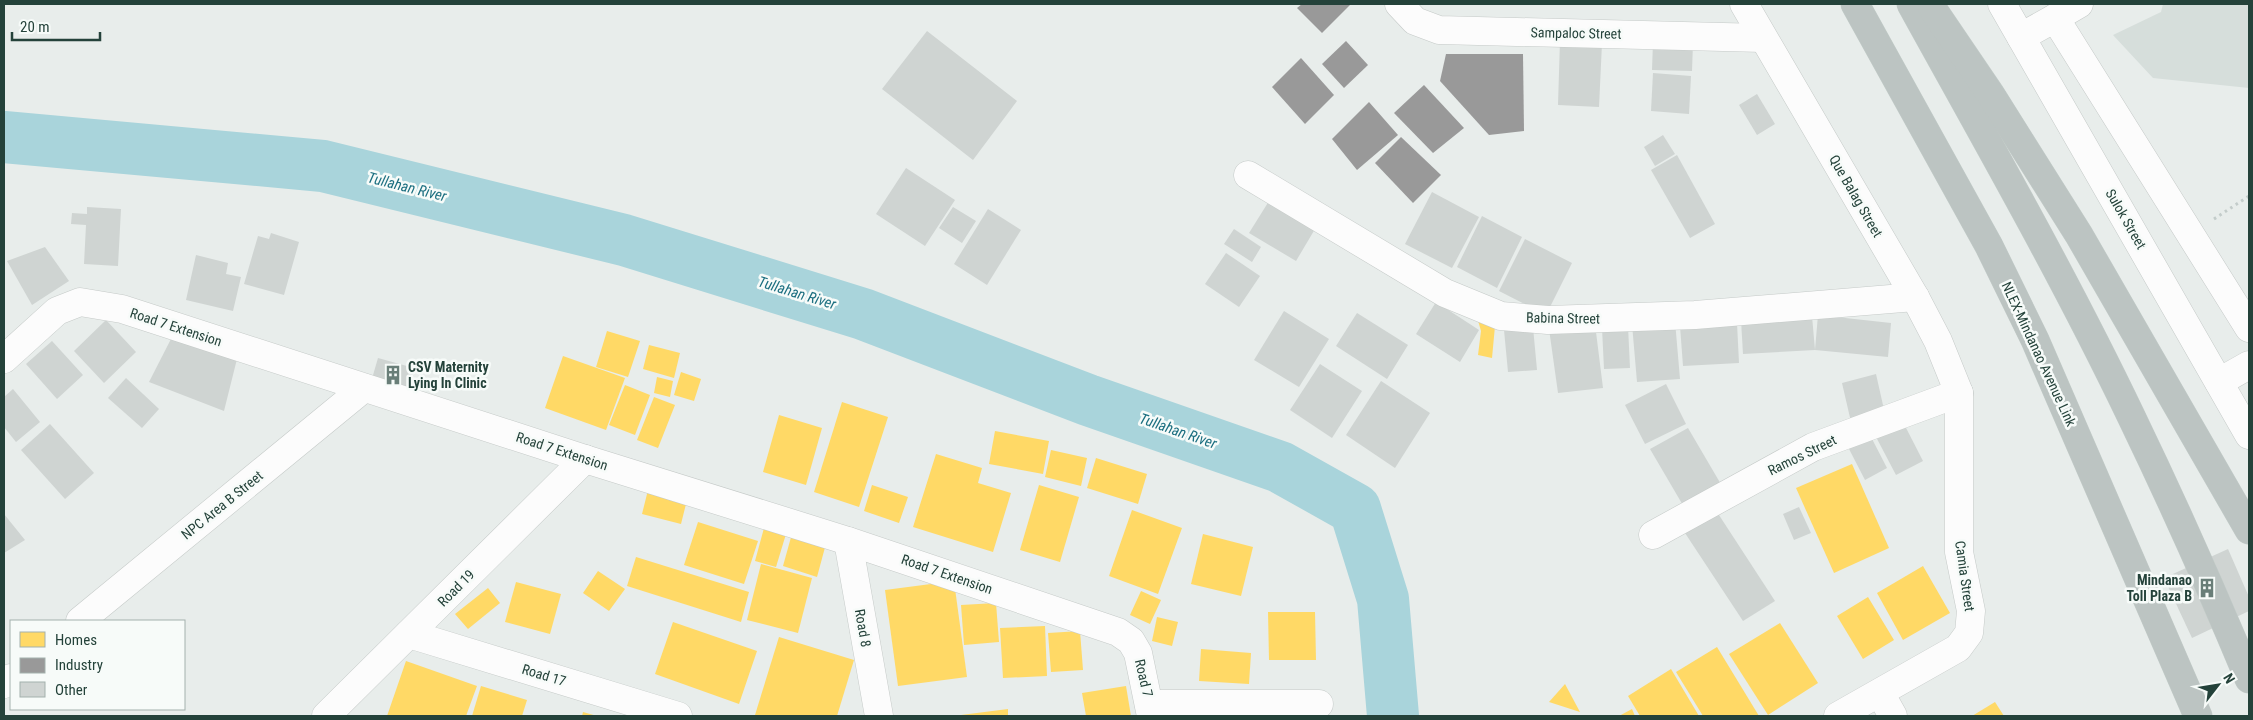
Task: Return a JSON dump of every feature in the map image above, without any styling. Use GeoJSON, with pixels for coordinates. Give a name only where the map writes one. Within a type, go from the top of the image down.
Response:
{"type":"FeatureCollection","features":[{"type":"Feature","properties":{"kind":"highway","name":"NLEX-Mindanao Avenue Link"},"geometry":{"type":"LineString","coordinates":[[1855,4],[1989,246],[2035,340],[2198,716]]}},
{"type":"Feature","properties":{"kind":"highway"},"geometry":{"type":"LineString","coordinates":[[1912,4],[2046,251],[2131,415],[2216,600],[2249,679]]}},
{"type":"Feature","properties":{"kind":"highway"},"geometry":{"type":"LineString","coordinates":[[1929,4],[1991,95],[2079,235],[2249,530]]}},
{"type":"Feature","properties":{"kind":"street","name":"Sampaloc Street"},"geometry":{"type":"LineString","coordinates":[[1399,4],[1415,21],[1439,30],[1763,38]]}},
{"type":"Feature","properties":{"kind":"street","name":"Que Balag Street"},"geometry":{"type":"LineString","coordinates":[[1744,4],[1915,298],[1938,341],[1959,393]]}},
{"type":"Feature","properties":{"kind":"street","name":"Sulok Street"},"geometry":{"type":"LineString","coordinates":[[2002,4],[2249,435]]}},
{"type":"Feature","properties":{"kind":"street"},"geometry":{"type":"LineString","coordinates":[[2021,37],[2079,4]]}},
{"type":"Feature","properties":{"kind":"street"},"geometry":{"type":"LineString","coordinates":[[2055,18],[2249,328]]}},
{"type":"Feature","properties":{"kind":"street","name":"Babina Street"},"geometry":{"type":"LineString","coordinates":[[1248,175],[1446,293],[1501,316],[1548,320],[1695,315],[1915,298]]}},
{"type":"Feature","properties":{"kind":"street","name":"Road 7 Extension"},"geometry":{"type":"LineString","coordinates":[[4,359],[57,311],[80,302],[122,309],[585,459],[848,541],[1118,632],[1130,641]]}},
{"type":"Feature","properties":{"kind":"street"},"geometry":{"type":"LineString","coordinates":[[2219,382],[2249,365]]}},
{"type":"Feature","properties":{"kind":"street","name":"NPC Area B Street"},"geometry":{"type":"LineString","coordinates":[[81,620],[364,388]]}},
{"type":"Feature","properties":{"kind":"street","name":"Ramos Street"},"geometry":{"type":"LineString","coordinates":[[1652,536],[1813,447],[1959,393]]}},
{"type":"Feature","properties":{"kind":"street","name":"Camia Street"},"geometry":{"type":"LineString","coordinates":[[1838,716],[1887,705],[1958,648],[1969,633],[1971,611],[1959,552],[1959,393]]}},
{"type":"Feature","properties":{"kind":"street","name":"Road 19"},"geometry":{"type":"LineString","coordinates":[[326,716],[585,459]]}},
{"type":"Feature","properties":{"kind":"street","name":"Road 8"},"geometry":{"type":"LineString","coordinates":[[848,541],[878,716]]}},
{"type":"Feature","properties":{"kind":"street","name":"Road 17"},"geometry":{"type":"LineString","coordinates":[[409,634],[663,714]]}},
{"type":"Feature","properties":{"kind":"street","name":"Road 7"},"geometry":{"type":"LineString","coordinates":[[1130,641],[1138,653],[1150,710]]}},
{"type":"Feature","properties":{"kind":"street"},"geometry":{"type":"LineString","coordinates":[[1150,710],[1319,704]]}},
{"type":"Feature","properties":{"kind":"path"},"geometry":{"type":"LineString","coordinates":[[2191,235],[2249,196]]}},
{"type":"Feature","properties":{"kind":"shaded area"},"geometry":{"type":"Polygon","coordinates":[[[2163,4],[2249,4],[2249,88],[2153,78],[2113,35],[2161,12],[2163,4]]]}},
{"type":"Feature","properties":{"kind":"building: Homes"},"geometry":{"type":"Polygon","coordinates":[[[1477,317],[1495,326],[1492,358],[1478,355],[1481,331],[1477,317]]]}},
{"type":"Feature","properties":{"kind":"building: Homes"},"geometry":{"type":"Polygon","coordinates":[[[607,331],[640,341],[628,377],[596,367],[607,331]]]}},
{"type":"Feature","properties":{"kind":"building: Homes"},"geometry":{"type":"Polygon","coordinates":[[[649,345],[680,353],[674,378],[643,369],[649,345]]]}},
{"type":"Feature","properties":{"kind":"building: Homes"},"geometry":{"type":"Polygon","coordinates":[[[563,356],[625,378],[606,430],[545,408],[563,356]]]}},
{"type":"Feature","properties":{"kind":"building: Homes"},"geometry":{"type":"Polygon","coordinates":[[[681,372],[701,379],[694,401],[674,395],[681,372]]]}},
{"type":"Feature","properties":{"kind":"building: Homes"},"geometry":{"type":"Polygon","coordinates":[[[657,377],[673,381],[670,397],[654,393],[657,377]]]}},
{"type":"Feature","properties":{"kind":"building: Homes"},"geometry":{"type":"Polygon","coordinates":[[[625,385],[650,395],[635,435],[609,425],[625,385]]]}},
{"type":"Feature","properties":{"kind":"building: Homes"},"geometry":{"type":"Polygon","coordinates":[[[654,397],[675,405],[658,448],[637,440],[654,397]]]}},
{"type":"Feature","properties":{"kind":"building: Homes"},"geometry":{"type":"Polygon","coordinates":[[[842,402],[888,417],[859,507],[814,492],[842,402]]]}},
{"type":"Feature","properties":{"kind":"building: Homes"},"geometry":{"type":"Polygon","coordinates":[[[779,415],[822,428],[806,485],[763,472],[779,415]]]}},
{"type":"Feature","properties":{"kind":"building: Homes"},"geometry":{"type":"Polygon","coordinates":[[[995,431],[1049,441],[1043,474],[989,464],[995,431]]]}},
{"type":"Feature","properties":{"kind":"building: Homes"},"geometry":{"type":"Polygon","coordinates":[[[1051,450],[1087,458],[1081,486],[1045,477],[1051,450]]]}},
{"type":"Feature","properties":{"kind":"building: Homes"},"geometry":{"type":"Polygon","coordinates":[[[936,454],[982,468],[978,483],[1011,493],[993,552],[913,527],[936,454]]]}},
{"type":"Feature","properties":{"kind":"building: Homes"},"geometry":{"type":"Polygon","coordinates":[[[1096,458],[1147,474],[1138,504],[1087,488],[1096,458]]]}},
{"type":"Feature","properties":{"kind":"building: Homes"},"geometry":{"type":"Polygon","coordinates":[[[1852,464],[1889,548],[1834,573],[1796,488],[1852,464]]]}},
{"type":"Feature","properties":{"kind":"building: Homes"},"geometry":{"type":"Polygon","coordinates":[[[872,485],[908,497],[899,523],[864,511],[872,485]]]}},
{"type":"Feature","properties":{"kind":"building: Homes"},"geometry":{"type":"Polygon","coordinates":[[[1039,485],[1079,497],[1060,562],[1020,550],[1039,485]]]}},
{"type":"Feature","properties":{"kind":"building: Homes"},"geometry":{"type":"Polygon","coordinates":[[[649,486],[688,496],[681,524],[642,514],[649,486]]]}},
{"type":"Feature","properties":{"kind":"building: Homes"},"geometry":{"type":"Polygon","coordinates":[[[1132,510],[1182,528],[1158,594],[1109,576],[1132,510]]]}},
{"type":"Feature","properties":{"kind":"building: Homes"},"geometry":{"type":"Polygon","coordinates":[[[698,522],[758,541],[744,584],[684,565],[698,522]]]}},
{"type":"Feature","properties":{"kind":"building: Homes"},"geometry":{"type":"Polygon","coordinates":[[[764,528],[786,534],[776,567],[755,561],[764,528]]]}},
{"type":"Feature","properties":{"kind":"building: Homes"},"geometry":{"type":"Polygon","coordinates":[[[793,530],[827,540],[817,577],[783,566],[793,530]]]}},
{"type":"Feature","properties":{"kind":"building: Homes"},"geometry":{"type":"Polygon","coordinates":[[[1203,534],[1253,547],[1241,596],[1191,584],[1203,534]]]}},
{"type":"Feature","properties":{"kind":"building: Homes"},"geometry":{"type":"Polygon","coordinates":[[[636,557],[749,592],[741,622],[627,586],[636,557]]]}},
{"type":"Feature","properties":{"kind":"building: Homes"},"geometry":{"type":"Polygon","coordinates":[[[761,564],[812,578],[798,633],[747,620],[761,564]]]}},
{"type":"Feature","properties":{"kind":"building: Homes"},"geometry":{"type":"Polygon","coordinates":[[[1923,566],[1950,613],[1903,640],[1877,593],[1923,566]]]}},
{"type":"Feature","properties":{"kind":"building: Homes"},"geometry":{"type":"Polygon","coordinates":[[[598,571],[625,589],[609,611],[583,593],[598,571]]]}},
{"type":"Feature","properties":{"kind":"building: Homes"},"geometry":{"type":"Polygon","coordinates":[[[954,581],[967,677],[898,686],[885,590],[954,581]]]}},
{"type":"Feature","properties":{"kind":"building: Homes"},"geometry":{"type":"Polygon","coordinates":[[[516,582],[561,594],[550,634],[505,622],[516,582]]]}},
{"type":"Feature","properties":{"kind":"building: Homes"},"geometry":{"type":"Polygon","coordinates":[[[488,588],[500,603],[468,629],[455,614],[488,588]]]}},
{"type":"Feature","properties":{"kind":"building: Homes"},"geometry":{"type":"Polygon","coordinates":[[[1141,591],[1161,600],[1150,624],[1130,615],[1141,591]]]}},
{"type":"Feature","properties":{"kind":"building: Homes"},"geometry":{"type":"Polygon","coordinates":[[[1868,597],[1894,640],[1863,659],[1837,616],[1868,597]]]}},
{"type":"Feature","properties":{"kind":"building: Homes"},"geometry":{"type":"Polygon","coordinates":[[[996,603],[999,642],[964,645],[961,605],[996,603]]]}},
{"type":"Feature","properties":{"kind":"building: Homes"},"geometry":{"type":"Polygon","coordinates":[[[1268,612],[1315,612],[1316,660],[1269,660],[1268,612]]]}},
{"type":"Feature","properties":{"kind":"building: Homes"},"geometry":{"type":"Polygon","coordinates":[[[1157,617],[1178,622],[1172,646],[1152,641],[1157,617]]]}},
{"type":"Feature","properties":{"kind":"building: Homes"},"geometry":{"type":"Polygon","coordinates":[[[673,622],[757,651],[739,704],[655,674],[673,622]]]}},
{"type":"Feature","properties":{"kind":"building: Homes"},"geometry":{"type":"Polygon","coordinates":[[[1780,623],[1818,683],[1768,715],[1729,654],[1780,623]]]}},
{"type":"Feature","properties":{"kind":"building: Homes"},"geometry":{"type":"Polygon","coordinates":[[[1045,626],[1047,676],[1003,678],[1000,628],[1045,626]]]}},
{"type":"Feature","properties":{"kind":"building: Homes"},"geometry":{"type":"Polygon","coordinates":[[[1080,631],[1083,670],[1051,672],[1048,633],[1080,631]]]}},
{"type":"Feature","properties":{"kind":"building: Homes"},"geometry":{"type":"Polygon","coordinates":[[[779,637],[854,660],[837,716],[755,715],[779,637]]]}},
{"type":"Feature","properties":{"kind":"building: Homes"},"geometry":{"type":"Polygon","coordinates":[[[1717,647],[1759,716],[1703,716],[1676,672],[1717,647]]]}},
{"type":"Feature","properties":{"kind":"building: Homes"},"geometry":{"type":"Polygon","coordinates":[[[1201,649],[1251,653],[1249,684],[1199,681],[1201,649]]]}},
{"type":"Feature","properties":{"kind":"building: Homes"},"geometry":{"type":"Polygon","coordinates":[[[406,661],[477,686],[466,716],[387,716],[406,661]]]}},
{"type":"Feature","properties":{"kind":"building: Homes"},"geometry":{"type":"Polygon","coordinates":[[[1671,669],[1699,716],[1640,716],[1628,696],[1671,669]]]}},
{"type":"Feature","properties":{"kind":"building: Homes"},"geometry":{"type":"Polygon","coordinates":[[[1565,684],[1580,712],[1549,702],[1565,684]]]}},
{"type":"Feature","properties":{"kind":"building: Homes"},"geometry":{"type":"Polygon","coordinates":[[[481,686],[527,700],[522,716],[472,716],[481,686]]]}},
{"type":"Feature","properties":{"kind":"building: Homes"},"geometry":{"type":"Polygon","coordinates":[[[1126,686],[1131,716],[1086,716],[1082,693],[1126,686]]]}},
{"type":"Feature","properties":{"kind":"building: Homes"},"geometry":{"type":"Polygon","coordinates":[[[1995,702],[2004,716],[1972,716],[1995,702]]]}},
{"type":"Feature","properties":{"kind":"building: Homes"},"geometry":{"type":"Polygon","coordinates":[[[1008,709],[1008,716],[961,716],[961,715],[1008,709]]]}},
{"type":"Feature","properties":{"kind":"building: Homes"},"geometry":{"type":"Polygon","coordinates":[[[1632,709],[1635,716],[1619,716],[1632,709]]]}},
{"type":"Feature","properties":{"kind":"building: Homes"},"geometry":{"type":"Polygon","coordinates":[[[583,712],[597,716],[582,716],[583,712]]]}},
{"type":"Feature","properties":{"kind":"building: Industry"},"geometry":{"type":"Polygon","coordinates":[[[1302,4],[1351,4],[1322,33],[1297,8],[1302,4]]]}},
{"type":"Feature","properties":{"kind":"building: Industry"},"geometry":{"type":"Polygon","coordinates":[[[1346,41],[1368,65],[1344,88],[1322,64],[1346,41]]]}},
{"type":"Feature","properties":{"kind":"building: Industry"},"geometry":{"type":"Polygon","coordinates":[[[1446,54],[1523,54],[1524,131],[1489,135],[1440,81],[1446,54]]]}},
{"type":"Feature","properties":{"kind":"building: Industry"},"geometry":{"type":"Polygon","coordinates":[[[1301,58],[1334,95],[1305,124],[1272,87],[1301,58]]]}},
{"type":"Feature","properties":{"kind":"building: Industry"},"geometry":{"type":"Polygon","coordinates":[[[1424,85],[1464,128],[1433,153],[1394,113],[1424,85]]]}},
{"type":"Feature","properties":{"kind":"building: Industry"},"geometry":{"type":"Polygon","coordinates":[[[1369,102],[1398,135],[1357,170],[1332,139],[1369,102]]]}},
{"type":"Feature","properties":{"kind":"building: Industry"},"geometry":{"type":"Polygon","coordinates":[[[1401,137],[1441,175],[1413,203],[1375,163],[1401,137]]]}},
{"type":"Feature","properties":{"kind":"building: Other"},"geometry":{"type":"Polygon","coordinates":[[[927,31],[1017,101],[973,160],[882,89],[927,31]]]}},
{"type":"Feature","properties":{"kind":"building: Other"},"geometry":{"type":"Polygon","coordinates":[[[1560,40],[1602,43],[1599,107],[1558,105],[1560,40]]]}},
{"type":"Feature","properties":{"kind":"building: Other"},"geometry":{"type":"Polygon","coordinates":[[[1653,42],[1693,43],[1692,71],[1652,70],[1653,42]]]}},
{"type":"Feature","properties":{"kind":"building: Other"},"geometry":{"type":"Polygon","coordinates":[[[1653,73],[1691,76],[1689,114],[1651,111],[1653,73]]]}},
{"type":"Feature","properties":{"kind":"building: Other"},"geometry":{"type":"Polygon","coordinates":[[[1757,94],[1775,124],[1757,135],[1739,105],[1757,94]]]}},
{"type":"Feature","properties":{"kind":"building: Other"},"geometry":{"type":"Polygon","coordinates":[[[1663,135],[1675,154],[1655,166],[1644,147],[1663,135]]]}},
{"type":"Feature","properties":{"kind":"building: Other"},"geometry":{"type":"Polygon","coordinates":[[[1677,155],[1715,224],[1690,238],[1651,170],[1677,155]]]}},
{"type":"Feature","properties":{"kind":"building: Other"},"geometry":{"type":"Polygon","coordinates":[[[906,168],[955,200],[925,246],[876,214],[906,168]]]}},
{"type":"Feature","properties":{"kind":"building: Other"},"geometry":{"type":"Polygon","coordinates":[[[1432,192],[1479,217],[1452,268],[1405,244],[1432,192]]]}},
{"type":"Feature","properties":{"kind":"building: Other"},"geometry":{"type":"Polygon","coordinates":[[[1269,201],[1315,229],[1296,261],[1249,233],[1269,201]]]}},
{"type":"Feature","properties":{"kind":"building: Other"},"geometry":{"type":"Polygon","coordinates":[[[87,207],[121,209],[118,266],[84,264],[86,225],[71,224],[72,213],[87,214],[87,207]]]}},
{"type":"Feature","properties":{"kind":"building: Other"},"geometry":{"type":"Polygon","coordinates":[[[953,207],[976,221],[962,243],[939,228],[953,207]]]}},
{"type":"Feature","properties":{"kind":"building: Other"},"geometry":{"type":"Polygon","coordinates":[[[988,209],[1021,230],[987,285],[954,264],[988,209]]]}},
{"type":"Feature","properties":{"kind":"building: Other"},"geometry":{"type":"Polygon","coordinates":[[[1482,216],[1522,237],[1497,288],[1457,267],[1482,216]]]}},
{"type":"Feature","properties":{"kind":"building: Other"},"geometry":{"type":"Polygon","coordinates":[[[1234,229],[1261,247],[1252,262],[1224,244],[1234,229]]]}},
{"type":"Feature","properties":{"kind":"building: Other"},"geometry":{"type":"Polygon","coordinates":[[[271,233],[299,242],[284,295],[244,284],[258,236],[269,239],[271,233]]]}},
{"type":"Feature","properties":{"kind":"building: Other"},"geometry":{"type":"Polygon","coordinates":[[[1525,239],[1572,263],[1546,315],[1499,291],[1525,239]]]}},
{"type":"Feature","properties":{"kind":"building: Other"},"geometry":{"type":"Polygon","coordinates":[[[45,247],[69,281],[32,305],[7,261],[45,247]]]}},
{"type":"Feature","properties":{"kind":"building: Other"},"geometry":{"type":"Polygon","coordinates":[[[1226,253],[1260,276],[1239,307],[1205,284],[1226,253]]]}},
{"type":"Feature","properties":{"kind":"building: Other"},"geometry":{"type":"Polygon","coordinates":[[[196,255],[228,263],[226,274],[241,277],[233,311],[186,300],[196,255]]]}},
{"type":"Feature","properties":{"kind":"building: Other"},"geometry":{"type":"Polygon","coordinates":[[[1436,302],[1479,330],[1460,362],[1416,334],[1436,302]]]}},
{"type":"Feature","properties":{"kind":"building: Other"},"geometry":{"type":"Polygon","coordinates":[[[1284,311],[1329,339],[1299,387],[1254,360],[1284,311]]]}},
{"type":"Feature","properties":{"kind":"building: Other"},"geometry":{"type":"Polygon","coordinates":[[[1357,313],[1408,345],[1387,379],[1336,346],[1357,313]]]}},
{"type":"Feature","properties":{"kind":"building: Other"},"geometry":{"type":"Polygon","coordinates":[[[1818,315],[1891,323],[1888,357],[1815,350],[1818,315]]]}},
{"type":"Feature","properties":{"kind":"building: Other"},"geometry":{"type":"Polygon","coordinates":[[[1812,316],[1815,350],[1743,354],[1741,320],[1812,316]]]}},
{"type":"Feature","properties":{"kind":"building: Other"},"geometry":{"type":"Polygon","coordinates":[[[106,320],[136,352],[104,383],[74,351],[106,320]]]}},
{"type":"Feature","properties":{"kind":"building: Other"},"geometry":{"type":"Polygon","coordinates":[[[1675,321],[1680,379],[1637,382],[1632,324],[1675,321]]]}},
{"type":"Feature","properties":{"kind":"building: Other"},"geometry":{"type":"Polygon","coordinates":[[[1737,323],[1739,363],[1683,366],[1680,326],[1737,323]]]}},
{"type":"Feature","properties":{"kind":"building: Other"},"geometry":{"type":"Polygon","coordinates":[[[1595,324],[1603,388],[1558,393],[1549,329],[1595,324]]]}},
{"type":"Feature","properties":{"kind":"building: Other"},"geometry":{"type":"Polygon","coordinates":[[[1628,326],[1630,368],[1604,369],[1602,328],[1628,326]]]}},
{"type":"Feature","properties":{"kind":"building: Other"},"geometry":{"type":"Polygon","coordinates":[[[1533,327],[1537,370],[1508,372],[1504,330],[1533,327]]]}},
{"type":"Feature","properties":{"kind":"building: Other"},"geometry":{"type":"Polygon","coordinates":[[[172,337],[238,355],[224,411],[149,382],[172,337]]]}},
{"type":"Feature","properties":{"kind":"building: Other"},"geometry":{"type":"Polygon","coordinates":[[[52,341],[83,375],[57,399],[26,364],[52,341]]]}},
{"type":"Feature","properties":{"kind":"building: Other","name":"CSV Maternity Lying In Clinic"},"geometry":{"type":"Polygon","coordinates":[[[378,358],[414,368],[407,393],[371,382],[378,358]]]}},
{"type":"Feature","properties":{"kind":"building: Other"},"geometry":{"type":"Polygon","coordinates":[[[1320,364],[1362,391],[1332,438],[1290,410],[1320,364]]]}},
{"type":"Feature","properties":{"kind":"building: Other"},"geometry":{"type":"Polygon","coordinates":[[[1876,374],[1885,414],[1851,422],[1842,383],[1876,374]]]}},
{"type":"Feature","properties":{"kind":"building: Other"},"geometry":{"type":"Polygon","coordinates":[[[126,378],[159,409],[142,428],[108,398],[126,378]]]}},
{"type":"Feature","properties":{"kind":"building: Other"},"geometry":{"type":"Polygon","coordinates":[[[1381,381],[1430,413],[1395,468],[1346,435],[1381,381]]]}},
{"type":"Feature","properties":{"kind":"building: Other"},"geometry":{"type":"Polygon","coordinates":[[[1666,384],[1686,424],[1645,444],[1625,405],[1666,384]]]}},
{"type":"Feature","properties":{"kind":"building: Other"},"geometry":{"type":"Polygon","coordinates":[[[13,389],[40,422],[16,442],[4,427],[4,397],[13,389]]]}},
{"type":"Feature","properties":{"kind":"building: Other"},"geometry":{"type":"Polygon","coordinates":[[[1903,422],[1923,461],[1896,475],[1875,435],[1903,422]]]}},
{"type":"Feature","properties":{"kind":"building: Other"},"geometry":{"type":"Polygon","coordinates":[[[50,424],[94,473],[65,499],[21,450],[50,424]]]}},
{"type":"Feature","properties":{"kind":"building: Other"},"geometry":{"type":"Polygon","coordinates":[[[1688,428],[1722,486],[1684,507],[1650,449],[1688,428]]]}},
{"type":"Feature","properties":{"kind":"building: Other"},"geometry":{"type":"Polygon","coordinates":[[[1870,435],[1887,468],[1865,480],[1848,447],[1870,435]]]}},
{"type":"Feature","properties":{"kind":"building: Other"},"geometry":{"type":"Polygon","coordinates":[[[1799,507],[1811,533],[1794,540],[1783,514],[1799,507]]]}},
{"type":"Feature","properties":{"kind":"building: Other"},"geometry":{"type":"Polygon","coordinates":[[[1717,512],[1775,601],[1743,621],[1685,533],[1717,512]]]}},
{"type":"Feature","properties":{"kind":"building: Other"},"geometry":{"type":"Polygon","coordinates":[[[4,514],[25,540],[4,553],[4,514]]]}},
{"type":"Feature","properties":{"kind":"building: Other","name":"Mindanao Toll Plaza B"},"geometry":{"type":"Polygon","coordinates":[[[2228,549],[2249,597],[2249,611],[2192,638],[2164,578],[2228,549]]]}},
{"type":"Feature","properties":{"kind":"waterway","name":"Tullahan River"},"geometry":{"type":"LineString","coordinates":[[4,137],[323,166],[624,240],[863,314],[1088,400],[1280,467],[1355,509],[1383,599],[1393,716]]}},
{"type":"Feature","properties":{"kind":"place","name":"CSV Maternity Lying In Clinic"},"geometry":{"type":"Point","coordinates":[393,375]}},
{"type":"Feature","properties":{"kind":"place","name":"Mindanao Toll Plaza B"},"geometry":{"type":"Point","coordinates":[2207,588]}}]}
